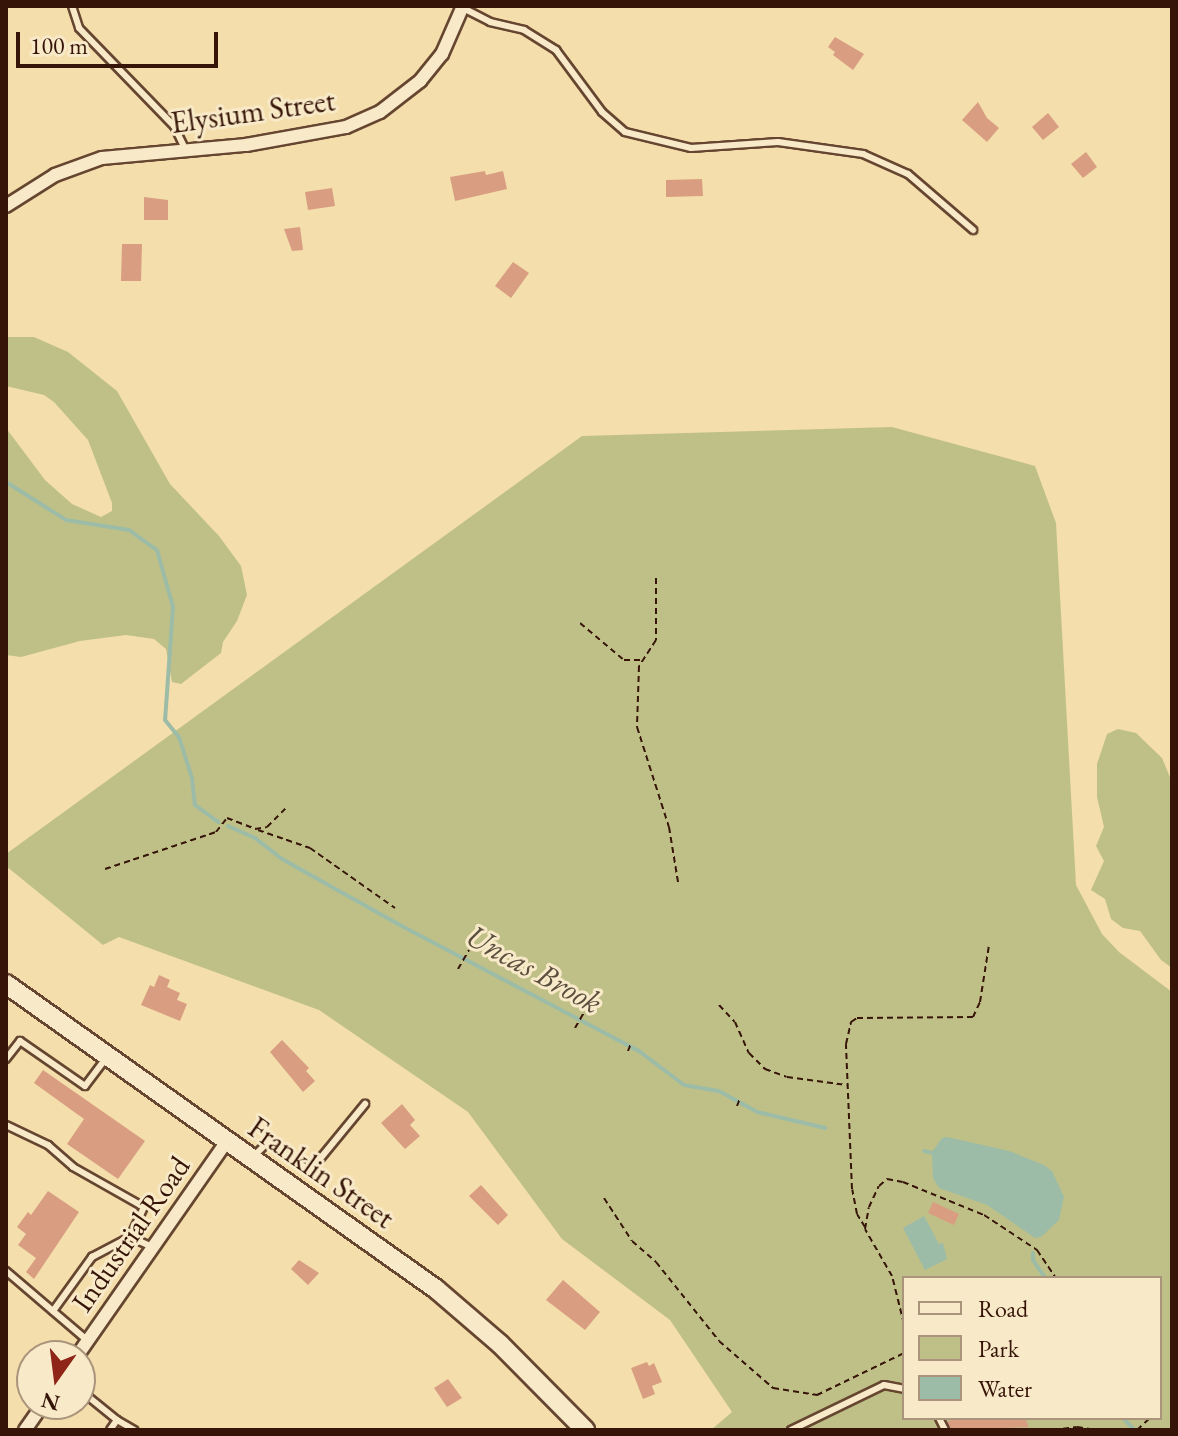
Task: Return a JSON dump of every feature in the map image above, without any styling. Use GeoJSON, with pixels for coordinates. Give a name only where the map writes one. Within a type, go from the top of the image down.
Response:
{"type":"FeatureCollection","features":[{"type":"Feature","properties":{"kind":"main road","name":"Franklin Street"},"geometry":{"type":"LineString","coordinates":[[6,984],[446,1297],[556,1398],[585,1430]]}},
{"type":"Feature","properties":{"kind":"street","name":"Elysium Street"},"geometry":{"type":"LineString","coordinates":[[6,206],[55,175],[86,162],[185,149],[246,145],[346,127],[380,112],[407,94],[442,54],[463,7]]}},
{"type":"Feature","properties":{"kind":"street","name":"Industrial Road"},"geometry":{"type":"LineString","coordinates":[[89,1340],[227,1141]]}},
{"type":"Feature","properties":{"kind":"lane"},"geometry":{"type":"LineString","coordinates":[[72,6],[79,28],[174,126],[185,149]]}},
{"type":"Feature","properties":{"kind":"lane"},"geometry":{"type":"LineString","coordinates":[[463,7],[490,22],[524,30],[556,50],[602,112],[625,132],[676,147],[778,142],[863,154],[908,174],[973,230]]}},
{"type":"Feature","properties":{"kind":"lane"},"geometry":{"type":"LineString","coordinates":[[6,1059],[20,1041],[85,1086],[108,1056]]}},
{"type":"Feature","properties":{"kind":"lane"},"geometry":{"type":"LineString","coordinates":[[253,1157],[268,1142],[310,1171],[365,1104]]}},
{"type":"Feature","properties":{"kind":"lane"},"geometry":{"type":"LineString","coordinates":[[6,1125],[48,1145],[73,1167],[144,1207],[130,1237],[92,1257],[53,1311]]}},
{"type":"Feature","properties":{"kind":"lane"},"geometry":{"type":"LineString","coordinates":[[130,1237],[155,1248]]}},
{"type":"Feature","properties":{"kind":"lane"},"geometry":{"type":"LineString","coordinates":[[6,1271],[87,1340]]}},
{"type":"Feature","properties":{"kind":"lane"},"geometry":{"type":"LineString","coordinates":[[791,1430],[884,1385],[902,1389]]}},
{"type":"Feature","properties":{"kind":"lane"},"geometry":{"type":"LineString","coordinates":[[96,1403],[134,1430]]}},
{"type":"Feature","properties":{"kind":"lane"},"geometry":{"type":"LineString","coordinates":[[110,1430],[117,1420]]}},
{"type":"Feature","properties":{"kind":"path"},"geometry":{"type":"LineString","coordinates":[[656,578],[656,640],[638,674],[637,727],[669,827],[678,882]]}},
{"type":"Feature","properties":{"kind":"path"},"geometry":{"type":"LineString","coordinates":[[580,623],[624,660],[644,659]]}},
{"type":"Feature","properties":{"kind":"path"},"geometry":{"type":"LineString","coordinates":[[255,829],[274,825],[286,808]]}},
{"type":"Feature","properties":{"kind":"path"},"geometry":{"type":"LineString","coordinates":[[105,869],[113,870],[220,829],[230,817],[310,848],[395,908]]}},
{"type":"Feature","properties":{"kind":"path"},"geometry":{"type":"LineString","coordinates":[[902,1316],[892,1276],[857,1214],[852,1189],[846,1044],[851,1022],[857,1018],[973,1017],[980,1002],[989,945]]}},
{"type":"Feature","properties":{"kind":"path"},"geometry":{"type":"LineString","coordinates":[[458,969],[469,950]]}},
{"type":"Feature","properties":{"kind":"path"},"geometry":{"type":"LineString","coordinates":[[719,1005],[735,1022],[749,1053],[765,1069],[787,1077],[848,1085]]}},
{"type":"Feature","properties":{"kind":"path"},"geometry":{"type":"LineString","coordinates":[[575,1028],[586,1009]]}},
{"type":"Feature","properties":{"kind":"path"},"geometry":{"type":"LineString","coordinates":[[628,1051],[631,1043]]}},
{"type":"Feature","properties":{"kind":"path"},"geometry":{"type":"LineString","coordinates":[[737,1106],[740,1098]]}},
{"type":"Feature","properties":{"kind":"path"},"geometry":{"type":"LineString","coordinates":[[865,1227],[879,1186],[894,1179],[984,1215],[1037,1250],[1055,1276]]}},
{"type":"Feature","properties":{"kind":"path"},"geometry":{"type":"LineString","coordinates":[[604,1198],[632,1241],[656,1262],[719,1341],[773,1388],[817,1395],[902,1354]]}},
{"type":"Feature","properties":{"kind":"path"},"geometry":{"type":"LineString","coordinates":[[1053,1430],[1077,1427],[1095,1430]]}},
{"type":"Feature","properties":{"kind":"green space"},"geometry":{"type":"Polygon","coordinates":[[[6,337],[34,337],[68,352],[117,391],[170,484],[219,536],[241,566],[247,595],[237,621],[223,642],[221,653],[181,684],[172,682],[166,649],[154,639],[126,635],[80,641],[21,657],[6,655],[6,428],[45,480],[72,504],[101,517],[112,511],[112,503],[88,440],[54,402],[44,395],[6,386],[6,337]]]}},
{"type":"Feature","properties":{"kind":"green space"},"geometry":{"type":"Polygon","coordinates":[[[892,427],[1035,466],[1056,523],[1076,885],[1102,934],[1119,952],[1172,992],[1172,1430],[711,1430],[732,1412],[670,1320],[562,1239],[468,1112],[319,1010],[119,937],[103,945],[6,866],[6,854],[582,436],[892,427]]]}},
{"type":"Feature","properties":{"kind":"green space"},"geometry":{"type":"Polygon","coordinates":[[[1118,729],[1136,733],[1162,758],[1172,782],[1172,968],[1161,960],[1140,931],[1123,928],[1111,919],[1105,899],[1091,890],[1104,861],[1096,846],[1104,827],[1097,797],[1097,764],[1107,734],[1118,729]]]}},
{"type":"Feature","properties":{"kind":"water"},"geometry":{"type":"Polygon","coordinates":[[[942,1138],[1009,1151],[1044,1165],[1052,1171],[1064,1197],[1059,1220],[1041,1237],[1035,1238],[987,1205],[939,1188],[933,1178],[932,1152],[942,1138]]]}},
{"type":"Feature","properties":{"kind":"water"},"geometry":{"type":"Polygon","coordinates":[[[924,1216],[939,1244],[943,1243],[947,1259],[925,1270],[903,1228],[924,1216]]]}},
{"type":"Feature","properties":{"kind":"building"},"geometry":{"type":"Polygon","coordinates":[[[835,37],[864,54],[853,70],[833,55],[835,52],[828,47],[835,37]]]}},
{"type":"Feature","properties":{"kind":"building"},"geometry":{"type":"Polygon","coordinates":[[[978,102],[987,118],[999,128],[987,142],[962,120],[978,102]]]}},
{"type":"Feature","properties":{"kind":"building"},"geometry":{"type":"Polygon","coordinates":[[[1048,113],[1059,127],[1043,140],[1032,127],[1048,113]]]}},
{"type":"Feature","properties":{"kind":"building"},"geometry":{"type":"Polygon","coordinates":[[[1086,152],[1097,167],[1083,178],[1071,164],[1086,152]]]}},
{"type":"Feature","properties":{"kind":"building"},"geometry":{"type":"Polygon","coordinates":[[[485,171],[486,175],[503,171],[507,189],[455,201],[450,177],[485,171]]]}},
{"type":"Feature","properties":{"kind":"building"},"geometry":{"type":"Polygon","coordinates":[[[702,179],[703,196],[666,197],[666,180],[702,179]]]}},
{"type":"Feature","properties":{"kind":"building"},"geometry":{"type":"Polygon","coordinates":[[[332,188],[335,206],[308,210],[305,192],[332,188]]]}},
{"type":"Feature","properties":{"kind":"building"},"geometry":{"type":"Polygon","coordinates":[[[144,197],[168,200],[168,220],[144,220],[144,197]]]}},
{"type":"Feature","properties":{"kind":"building"},"geometry":{"type":"Polygon","coordinates":[[[300,227],[303,250],[292,251],[284,229],[300,227]]]}},
{"type":"Feature","properties":{"kind":"building"},"geometry":{"type":"Polygon","coordinates":[[[122,244],[142,244],[141,281],[121,281],[122,244]]]}},
{"type":"Feature","properties":{"kind":"building"},"geometry":{"type":"Polygon","coordinates":[[[513,262],[529,273],[511,298],[495,286],[513,262]]]}},
{"type":"Feature","properties":{"kind":"building"},"geometry":{"type":"Polygon","coordinates":[[[159,975],[170,980],[167,987],[180,993],[177,1000],[187,1004],[180,1021],[141,1005],[150,985],[154,987],[159,975]]]}},
{"type":"Feature","properties":{"kind":"building"},"geometry":{"type":"Polygon","coordinates":[[[282,1040],[309,1068],[306,1071],[315,1081],[303,1092],[270,1052],[282,1040]]]}},
{"type":"Feature","properties":{"kind":"building"},"geometry":{"type":"Polygon","coordinates":[[[43,1070],[145,1141],[118,1179],[67,1144],[84,1119],[34,1083],[43,1070]]]}},
{"type":"Feature","properties":{"kind":"building"},"geometry":{"type":"Polygon","coordinates":[[[402,1104],[415,1120],[410,1125],[420,1136],[405,1149],[381,1123],[402,1104]]]}},
{"type":"Feature","properties":{"kind":"building"},"geometry":{"type":"Polygon","coordinates":[[[481,1185],[508,1215],[498,1225],[469,1196],[481,1185]]]}},
{"type":"Feature","properties":{"kind":"building"},"geometry":{"type":"Polygon","coordinates":[[[48,1191],[79,1212],[34,1279],[26,1272],[36,1258],[18,1245],[26,1234],[17,1227],[28,1212],[31,1215],[48,1191]]]}},
{"type":"Feature","properties":{"kind":"building"},"geometry":{"type":"Polygon","coordinates":[[[933,1202],[959,1214],[954,1225],[928,1213],[933,1202]]]}},
{"type":"Feature","properties":{"kind":"building"},"geometry":{"type":"Polygon","coordinates":[[[299,1260],[319,1273],[308,1285],[291,1269],[299,1260]]]}},
{"type":"Feature","properties":{"kind":"building"},"geometry":{"type":"Polygon","coordinates":[[[563,1280],[600,1312],[585,1330],[546,1300],[563,1280]]]}},
{"type":"Feature","properties":{"kind":"building"},"geometry":{"type":"Polygon","coordinates":[[[647,1362],[649,1366],[654,1363],[662,1382],[652,1386],[655,1394],[643,1399],[631,1368],[647,1362]]]}},
{"type":"Feature","properties":{"kind":"building"},"geometry":{"type":"Polygon","coordinates":[[[448,1379],[462,1398],[447,1407],[434,1388],[448,1379]]]}},
{"type":"Feature","properties":{"kind":"building"},"geometry":{"type":"Polygon","coordinates":[[[1026,1420],[1029,1427],[951,1430],[947,1422],[1026,1420]]]}},
{"type":"Feature","properties":{"kind":"waterway","name":"Uncas Brook"},"geometry":{"type":"LineString","coordinates":[[6,482],[66,520],[129,530],[157,550],[173,607],[165,720],[179,737],[192,778],[195,805],[218,822]]}},
{"type":"Feature","properties":{"kind":"waterway","name":"Uncas Brook"},"geometry":{"type":"LineString","coordinates":[[228,826],[255,838],[282,859],[398,924],[639,1051],[684,1085],[719,1091],[757,1112],[825,1128]]}},
{"type":"Feature","properties":{"kind":"waterway","name":"Uncas Brook"},"geometry":{"type":"LineString","coordinates":[[924,1151],[937,1154]]}},
{"type":"Feature","properties":{"kind":"waterway","name":"Uncas Brook"},"geometry":{"type":"LineString","coordinates":[[1033,1253],[1033,1260],[1044,1276]]}},
{"type":"Feature","properties":{"kind":"waterway","name":"Uncas Brook"},"geometry":{"type":"LineString","coordinates":[[1125,1420],[1134,1430]]}}]}
